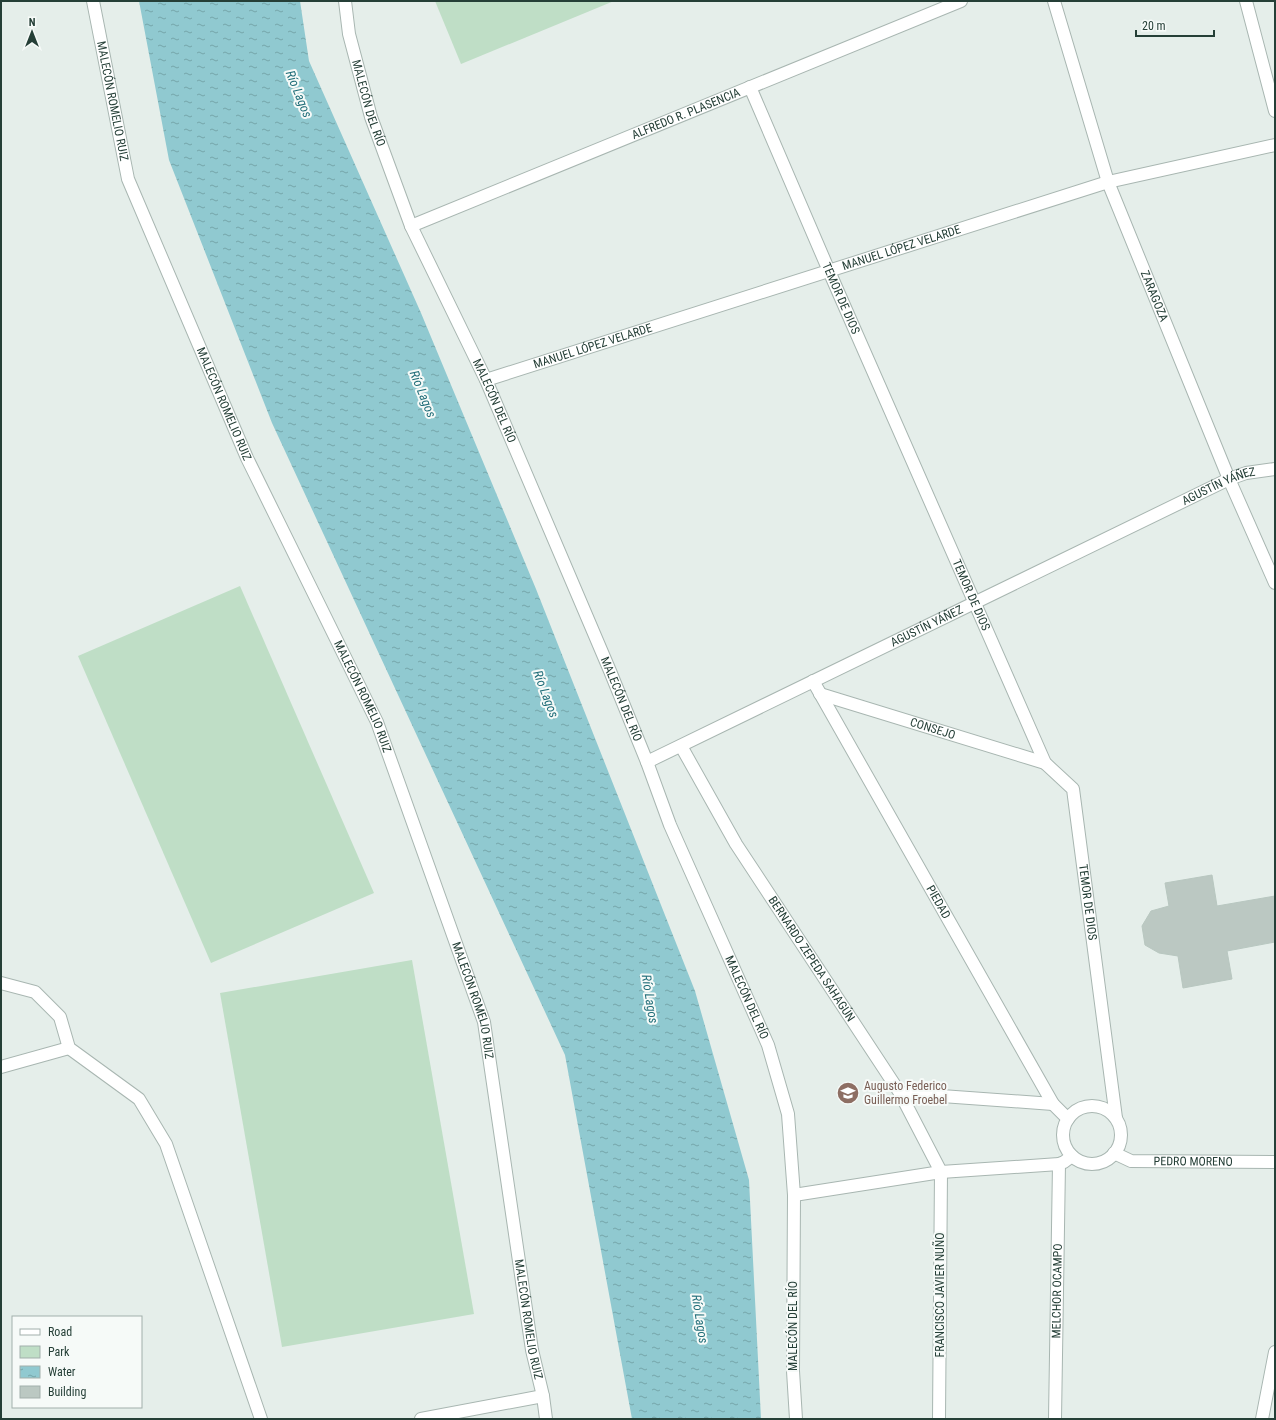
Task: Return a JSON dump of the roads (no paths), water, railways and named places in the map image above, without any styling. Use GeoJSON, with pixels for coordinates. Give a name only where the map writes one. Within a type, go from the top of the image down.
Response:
{"type":"FeatureCollection","features":[{"type":"Feature","properties":{"kind":"street","name":"MALECÓN ROMELIO RUIZ"},"geometry":{"type":"LineString","coordinates":[[93,1],[128,179],[247,458],[377,722],[484,1022],[532,1350],[543,1396],[546,1419]]}},
{"type":"Feature","properties":{"kind":"street","name":"MALECÓN DEL RÍO"},"geometry":{"type":"LineString","coordinates":[[345,1],[349,34],[371,117],[411,226],[486,380],[610,671],[647,762],[670,825],[768,1045],[788,1114],[794,1195],[793,1371],[796,1419]]}},
{"type":"Feature","properties":{"kind":"street","name":"ALFREDO R. PLASENCIA"},"geometry":{"type":"LineString","coordinates":[[411,226],[961,1]]}},
{"type":"Feature","properties":{"kind":"street","name":"ZARAGOZA"},"geometry":{"type":"LineString","coordinates":[[1054,1],[1108,182],[1228,480],[1275,583]]}},
{"type":"Feature","properties":{"kind":"street"},"geometry":{"type":"LineString","coordinates":[[1246,1],[1275,111]]}},
{"type":"Feature","properties":{"kind":"street","name":"TEMOR DE DIOS"},"geometry":{"type":"LineString","coordinates":[[750,87],[1045,763],[1073,789],[1116,1118]]}},
{"type":"Feature","properties":{"kind":"street","name":"MANUEL LÓPEZ VELARDE"},"geometry":{"type":"LineString","coordinates":[[486,380],[1108,182],[1275,145]]}},
{"type":"Feature","properties":{"kind":"street","name":"AGUSTÍN YÁÑEZ"},"geometry":{"type":"LineString","coordinates":[[647,762],[1228,480],[1246,473],[1275,469]]}},
{"type":"Feature","properties":{"kind":"street","name":"PIEDAD"},"geometry":{"type":"LineString","coordinates":[[813,681],[1053,1104],[1068,1119]]}},
{"type":"Feature","properties":{"kind":"street","name":"CONSEJO"},"geometry":{"type":"LineString","coordinates":[[820,694],[1045,763]]}},
{"type":"Feature","properties":{"kind":"street","name":"BERNARDO ZEPEDA SAHAGÚN"},"geometry":{"type":"LineString","coordinates":[[681,746],[736,844],[900,1093],[941,1172]]}},
{"type":"Feature","properties":{"kind":"street"},"geometry":{"type":"LineString","coordinates":[[1,983],[35,992],[60,1016],[69,1048],[139,1099],[166,1144],[261,1419]]}},
{"type":"Feature","properties":{"kind":"street"},"geometry":{"type":"LineString","coordinates":[[1,1067],[69,1048]]}},
{"type":"Feature","properties":{"kind":"street"},"geometry":{"type":"LineString","coordinates":[[900,1093],[1053,1104]]}},
{"type":"Feature","properties":{"kind":"street"},"geometry":{"type":"LineString","coordinates":[[1091,1106],[1100,1107],[1109,1111],[1116,1118],[1120,1126],[1121,1136],[1119,1145],[1108,1159],[1099,1163],[1080,1161],[1072,1156],[1066,1148],[1063,1139],[1064,1129],[1068,1119],[1074,1112],[1091,1106]]}},
{"type":"Feature","properties":{"kind":"street","name":"PEDRO MORENO"},"geometry":{"type":"LineString","coordinates":[[1114,1153],[1131,1162],[1275,1162]]}},
{"type":"Feature","properties":{"kind":"street"},"geometry":{"type":"LineString","coordinates":[[794,1195],[941,1172],[1060,1164],[1072,1156]]}},
{"type":"Feature","properties":{"kind":"street","name":"MELCHOR OCAMPO"},"geometry":{"type":"LineString","coordinates":[[1055,1419],[1060,1164]]}},
{"type":"Feature","properties":{"kind":"street","name":"FRANCISCO JAVIER NUÑO"},"geometry":{"type":"LineString","coordinates":[[940,1419],[941,1172]]}},
{"type":"Feature","properties":{"kind":"street"},"geometry":{"type":"LineString","coordinates":[[1262,1419],[1275,1352]]}},
{"type":"Feature","properties":{"kind":"street"},"geometry":{"type":"LineString","coordinates":[[421,1419],[543,1396]]}},
{"type":"Feature","properties":{"kind":"water","name":"Río Lagos"},"geometry":{"type":"Polygon","coordinates":[[[139,1],[300,1],[309,61],[421,313],[536,589],[695,991],[749,1180],[761,1419],[632,1419],[565,1055],[272,423],[169,160],[139,1]]]}},
{"type":"Feature","properties":{"kind":"place","name":"Augusto Federico Guillermo Froebel"},"geometry":{"type":"Point","coordinates":[848,1093]}}]}
